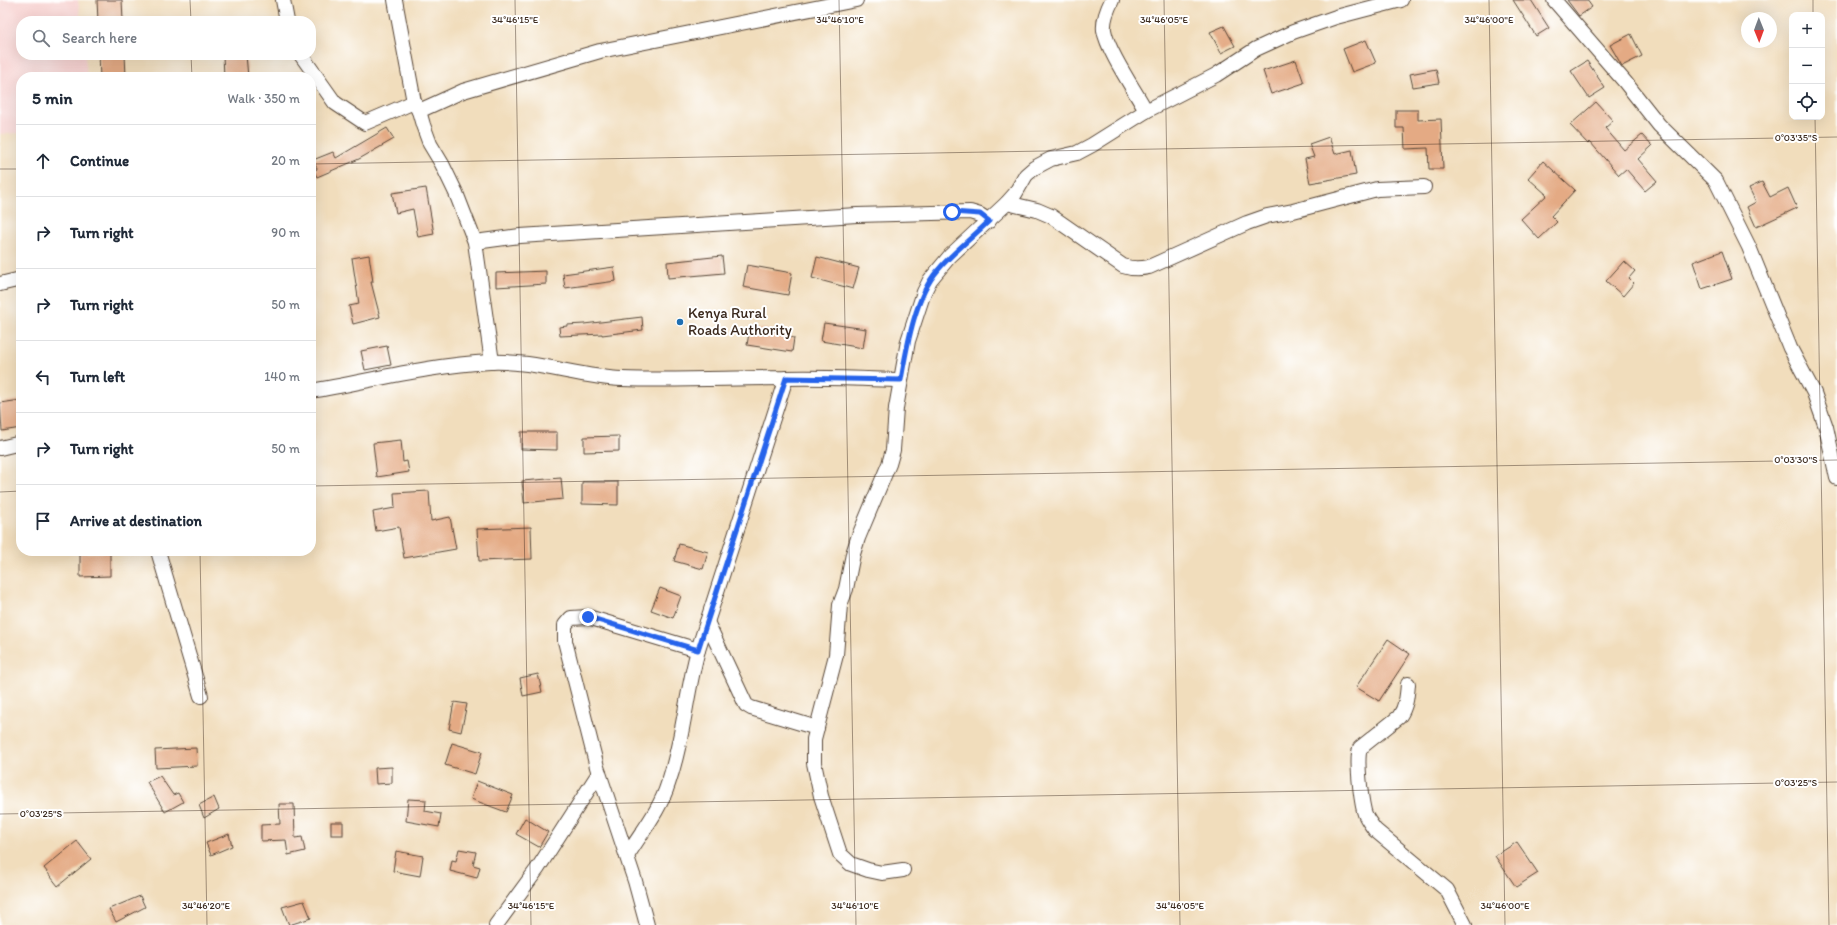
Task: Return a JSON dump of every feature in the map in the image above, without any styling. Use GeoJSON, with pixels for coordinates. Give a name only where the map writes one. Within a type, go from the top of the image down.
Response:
{"type":"FeatureCollection","features":[{"type":"Feature","properties":{"kind":"street"},"geometry":{"type":"LineString","coordinates":[[283,0],[286,16]]}},
{"type":"Feature","properties":{"kind":"street"},"geometry":{"type":"LineString","coordinates":[[395,0],[416,107],[430,144],[453,187],[475,242],[492,362]]}},
{"type":"Feature","properties":{"kind":"street"},"geometry":{"type":"LineString","coordinates":[[316,75],[335,103],[365,123],[463,91],[600,51],[856,0]]}},
{"type":"Feature","properties":{"kind":"street"},"geometry":{"type":"LineString","coordinates":[[1112,0],[1108,9],[1104,29],[1108,42],[1146,111]]}},
{"type":"Feature","properties":{"kind":"street"},"geometry":{"type":"LineString","coordinates":[[903,870],[882,873],[868,870],[851,864],[840,854],[821,796],[814,763],[814,739],[836,655],[840,605],[846,589],[853,554],[858,538],[889,464],[892,450],[896,408],[908,341],[924,292],[930,280],[950,256],[1007,203],[1015,194],[1026,175],[1034,168],[1051,159],[1082,150],[1146,111],[1216,75],[1256,49],[1294,32],[1336,17],[1401,0]]}},
{"type":"Feature","properties":{"kind":"street"},"geometry":{"type":"LineString","coordinates":[[1554,0],[1625,82],[1659,125],[1716,181],[1749,247],[1790,348],[1814,393],[1826,427],[1837,478]]}},
{"type":"Feature","properties":{"kind":"street"},"geometry":{"type":"LineString","coordinates":[[305,60],[314,72]]}},
{"type":"Feature","properties":{"kind":"street"},"geometry":{"type":"LineString","coordinates":[[1007,203],[1037,210],[1051,216],[1123,266],[1140,269],[1149,267],[1247,223],[1268,216],[1377,189],[1424,187]]}},
{"type":"Feature","properties":{"kind":"street"},"geometry":{"type":"LineString","coordinates":[[475,242],[520,236],[857,215],[970,212],[980,214],[989,221]]}},
{"type":"Feature","properties":{"kind":"street"},"geometry":{"type":"LineString","coordinates":[[0,284],[16,280]]}},
{"type":"Feature","properties":{"kind":"street"},"geometry":{"type":"LineString","coordinates":[[316,391],[456,365],[492,362],[545,366],[600,377],[621,379],[680,380],[786,378],[901,380]]}},
{"type":"Feature","properties":{"kind":"street"},"geometry":{"type":"LineString","coordinates":[[627,856],[655,812],[668,786],[679,743],[692,672],[698,650],[730,546],[786,378]]}},
{"type":"Feature","properties":{"kind":"street"},"geometry":{"type":"LineString","coordinates":[[0,448],[16,445]]}},
{"type":"Feature","properties":{"kind":"street"},"geometry":{"type":"LineString","coordinates":[[159,556],[201,696]]}},
{"type":"Feature","properties":{"kind":"street"},"geometry":{"type":"LineString","coordinates":[[647,925],[627,856],[599,773],[564,641],[564,625],[571,618],[588,617],[698,650]]}},
{"type":"Feature","properties":{"kind":"street"},"geometry":{"type":"LineString","coordinates":[[707,622],[746,705],[751,708],[817,728]]}},
{"type":"Feature","properties":{"kind":"street"},"geometry":{"type":"LineString","coordinates":[[1408,684],[1404,710],[1399,717],[1360,748],[1359,766],[1364,812],[1375,830],[1447,890],[1464,925]]}},
{"type":"Feature","properties":{"kind":"street"},"geometry":{"type":"LineString","coordinates":[[496,925],[538,868],[599,773]]}},
{"type":"Feature","properties":{"kind":"shaded area"},"geometry":{"type":"Polygon","coordinates":[[[0,0],[78,0],[80,16],[16,16],[16,60],[85,60],[87,72],[16,72],[16,133],[0,134],[0,0]]]}},
{"type":"Feature","properties":{"kind":"building"},"geometry":{"type":"Polygon","coordinates":[[[97,0],[122,0],[123,16],[98,16],[97,0]]]}},
{"type":"Feature","properties":{"kind":"building"},"geometry":{"type":"Polygon","coordinates":[[[1513,0],[1531,0],[1549,28],[1536,36],[1513,0]]]}},
{"type":"Feature","properties":{"kind":"building"},"geometry":{"type":"Polygon","coordinates":[[[1567,0],[1587,0],[1592,7],[1579,16],[1567,0]]]}},
{"type":"Feature","properties":{"kind":"building"},"geometry":{"type":"Polygon","coordinates":[[[1224,26],[1235,46],[1221,53],[1210,32],[1224,26]]]}},
{"type":"Feature","properties":{"kind":"building"},"geometry":{"type":"Polygon","coordinates":[[[1631,34],[1642,56],[1622,66],[1610,45],[1631,34]]]}},
{"type":"Feature","properties":{"kind":"building"},"geometry":{"type":"Polygon","coordinates":[[[1366,40],[1376,63],[1352,72],[1343,49],[1366,40]]]}},
{"type":"Feature","properties":{"kind":"building"},"geometry":{"type":"Polygon","coordinates":[[[99,60],[125,60],[126,72],[100,72],[99,60]]]}},
{"type":"Feature","properties":{"kind":"building"},"geometry":{"type":"Polygon","coordinates":[[[223,60],[246,60],[248,72],[224,72],[223,60]]]}},
{"type":"Feature","properties":{"kind":"building"},"geometry":{"type":"Polygon","coordinates":[[[1296,60],[1304,83],[1271,94],[1263,71],[1296,60]]]}},
{"type":"Feature","properties":{"kind":"building"},"geometry":{"type":"Polygon","coordinates":[[[1587,61],[1605,88],[1589,98],[1571,71],[1587,61]]]}},
{"type":"Feature","properties":{"kind":"building"},"geometry":{"type":"Polygon","coordinates":[[[1436,69],[1439,83],[1413,87],[1410,74],[1436,69]]]}},
{"type":"Feature","properties":{"kind":"building"},"geometry":{"type":"Polygon","coordinates":[[[1596,102],[1613,121],[1605,128],[1624,150],[1642,135],[1652,146],[1638,159],[1657,181],[1645,191],[1626,169],[1619,175],[1590,142],[1588,144],[1570,125],[1596,102]]]}},
{"type":"Feature","properties":{"kind":"building"},"geometry":{"type":"Polygon","coordinates":[[[1396,110],[1418,110],[1418,120],[1441,119],[1443,169],[1429,169],[1428,148],[1405,149],[1404,128],[1396,128],[1396,110]]]}},
{"type":"Feature","properties":{"kind":"building"},"geometry":{"type":"Polygon","coordinates":[[[387,128],[394,139],[359,159],[317,177],[316,159],[333,152],[336,158],[387,128]]]}},
{"type":"Feature","properties":{"kind":"building"},"geometry":{"type":"Polygon","coordinates":[[[1329,137],[1335,154],[1352,150],[1356,175],[1310,183],[1305,159],[1314,157],[1309,144],[1329,137]]]}},
{"type":"Feature","properties":{"kind":"building"},"geometry":{"type":"Polygon","coordinates":[[[1543,161],[1575,190],[1551,216],[1557,222],[1539,239],[1521,219],[1547,195],[1528,178],[1543,161]]]}},
{"type":"Feature","properties":{"kind":"building"},"geometry":{"type":"Polygon","coordinates":[[[1762,182],[1770,197],[1788,188],[1797,208],[1756,227],[1747,207],[1756,202],[1749,188],[1762,182]]]}},
{"type":"Feature","properties":{"kind":"building"},"geometry":{"type":"Polygon","coordinates":[[[426,188],[434,234],[418,237],[413,209],[396,213],[392,193],[426,188]]]}},
{"type":"Feature","properties":{"kind":"building"},"geometry":{"type":"Polygon","coordinates":[[[1722,251],[1732,279],[1702,289],[1693,262],[1722,251]]]}},
{"type":"Feature","properties":{"kind":"building"},"geometry":{"type":"Polygon","coordinates":[[[369,255],[373,282],[371,282],[380,317],[353,324],[349,306],[359,304],[352,258],[369,255]]]}},
{"type":"Feature","properties":{"kind":"building"},"geometry":{"type":"Polygon","coordinates":[[[722,256],[724,273],[668,278],[667,262],[722,256]]]}},
{"type":"Feature","properties":{"kind":"building"},"geometry":{"type":"Polygon","coordinates":[[[817,257],[859,268],[853,289],[812,278],[817,257]]]}},
{"type":"Feature","properties":{"kind":"building"},"geometry":{"type":"Polygon","coordinates":[[[1624,261],[1635,271],[1629,278],[1634,283],[1623,296],[1606,281],[1624,261]]]}},
{"type":"Feature","properties":{"kind":"building"},"geometry":{"type":"Polygon","coordinates":[[[747,265],[792,273],[788,295],[743,287],[747,265]]]}},
{"type":"Feature","properties":{"kind":"building"},"geometry":{"type":"Polygon","coordinates":[[[614,267],[616,281],[565,288],[563,274],[614,267]]]}},
{"type":"Feature","properties":{"kind":"building"},"geometry":{"type":"Polygon","coordinates":[[[546,271],[546,284],[496,287],[496,273],[546,271]]]}},
{"type":"Feature","properties":{"kind":"building"},"geometry":{"type":"Polygon","coordinates":[[[642,317],[643,330],[602,335],[560,336],[559,327],[567,325],[642,317]]]}},
{"type":"Feature","properties":{"kind":"building"},"geometry":{"type":"Polygon","coordinates":[[[824,323],[866,329],[863,348],[821,341],[824,323]]]}},
{"type":"Feature","properties":{"kind":"building"},"geometry":{"type":"Polygon","coordinates":[[[750,327],[781,332],[781,335],[794,338],[792,352],[747,345],[750,327]]]}},
{"type":"Feature","properties":{"kind":"building"},"geometry":{"type":"Polygon","coordinates":[[[387,346],[391,365],[365,370],[361,351],[387,346]]]}},
{"type":"Feature","properties":{"kind":"building"},"geometry":{"type":"Polygon","coordinates":[[[16,401],[16,429],[2,431],[0,403],[16,401]]]}},
{"type":"Feature","properties":{"kind":"building"},"geometry":{"type":"Polygon","coordinates":[[[521,432],[557,432],[557,450],[521,449],[521,432]]]}},
{"type":"Feature","properties":{"kind":"building"},"geometry":{"type":"Polygon","coordinates":[[[619,436],[619,451],[584,452],[584,437],[619,436]]]}},
{"type":"Feature","properties":{"kind":"building"},"geometry":{"type":"Polygon","coordinates":[[[401,440],[403,462],[407,461],[409,472],[377,477],[373,443],[401,440]]]}},
{"type":"Feature","properties":{"kind":"building"},"geometry":{"type":"Polygon","coordinates":[[[561,478],[563,499],[524,503],[522,481],[561,478]]]}},
{"type":"Feature","properties":{"kind":"building"},"geometry":{"type":"Polygon","coordinates":[[[582,482],[618,482],[618,505],[582,504],[582,482]]]}},
{"type":"Feature","properties":{"kind":"building"},"geometry":{"type":"Polygon","coordinates":[[[429,491],[431,521],[450,517],[456,549],[404,558],[399,527],[376,531],[373,512],[395,508],[394,493],[429,491]]]}},
{"type":"Feature","properties":{"kind":"building"},"geometry":{"type":"Polygon","coordinates":[[[531,527],[532,559],[479,561],[477,529],[531,527]]]}},
{"type":"Feature","properties":{"kind":"building"},"geometry":{"type":"Polygon","coordinates":[[[679,544],[708,552],[703,569],[674,561],[679,544]]]}},
{"type":"Feature","properties":{"kind":"building"},"geometry":{"type":"Polygon","coordinates":[[[80,556],[110,556],[110,576],[80,577],[80,556]]]}},
{"type":"Feature","properties":{"kind":"building"},"geometry":{"type":"Polygon","coordinates":[[[660,588],[681,596],[673,618],[651,610],[660,588]]]}},
{"type":"Feature","properties":{"kind":"building"},"geometry":{"type":"Polygon","coordinates":[[[1388,639],[1410,654],[1379,701],[1356,687],[1388,639]]]}},
{"type":"Feature","properties":{"kind":"building"},"geometry":{"type":"Polygon","coordinates":[[[538,674],[542,692],[523,696],[520,678],[538,674]]]}},
{"type":"Feature","properties":{"kind":"building"},"geometry":{"type":"Polygon","coordinates":[[[454,702],[467,704],[461,732],[449,729],[454,702]]]}},
{"type":"Feature","properties":{"kind":"building"},"geometry":{"type":"Polygon","coordinates":[[[452,743],[482,752],[475,774],[445,765],[452,743]]]}},
{"type":"Feature","properties":{"kind":"building"},"geometry":{"type":"Polygon","coordinates":[[[196,748],[197,766],[156,768],[155,750],[196,748]]]}},
{"type":"Feature","properties":{"kind":"building"},"geometry":{"type":"Polygon","coordinates":[[[392,767],[392,783],[376,784],[375,768],[392,767]]]}},
{"type":"Feature","properties":{"kind":"building"},"geometry":{"type":"Polygon","coordinates":[[[160,776],[173,795],[178,793],[183,802],[165,812],[147,782],[160,776]]]}},
{"type":"Feature","properties":{"kind":"building"},"geometry":{"type":"Polygon","coordinates":[[[477,781],[513,795],[506,812],[471,799],[477,781]]]}},
{"type":"Feature","properties":{"kind":"building"},"geometry":{"type":"Polygon","coordinates":[[[214,797],[219,809],[204,818],[199,805],[214,797]]]}},
{"type":"Feature","properties":{"kind":"building"},"geometry":{"type":"Polygon","coordinates":[[[408,799],[426,800],[425,811],[441,814],[439,827],[406,821],[408,799]]]}},
{"type":"Feature","properties":{"kind":"building"},"geometry":{"type":"Polygon","coordinates":[[[279,804],[294,804],[295,838],[302,837],[305,851],[288,855],[286,840],[261,841],[261,825],[280,824],[279,804]]]}},
{"type":"Feature","properties":{"kind":"building"},"geometry":{"type":"Polygon","coordinates":[[[525,818],[548,832],[539,847],[516,834],[525,818]]]}},
{"type":"Feature","properties":{"kind":"building"},"geometry":{"type":"Polygon","coordinates":[[[331,822],[343,822],[343,835],[331,835],[331,822]]]}},
{"type":"Feature","properties":{"kind":"building"},"geometry":{"type":"Polygon","coordinates":[[[229,834],[232,846],[211,855],[206,843],[229,834]]]}},
{"type":"Feature","properties":{"kind":"building"},"geometry":{"type":"Polygon","coordinates":[[[77,841],[91,859],[58,886],[44,868],[77,841]]]}},
{"type":"Feature","properties":{"kind":"building"},"geometry":{"type":"Polygon","coordinates":[[[1517,842],[1538,873],[1516,887],[1495,856],[1517,842]]]}},
{"type":"Feature","properties":{"kind":"building"},"geometry":{"type":"Polygon","coordinates":[[[459,849],[476,852],[473,865],[480,867],[477,878],[450,871],[452,860],[456,861],[459,849]]]}},
{"type":"Feature","properties":{"kind":"building"},"geometry":{"type":"Polygon","coordinates":[[[396,851],[423,856],[420,876],[393,871],[396,851]]]}},
{"type":"Feature","properties":{"kind":"building"},"geometry":{"type":"Polygon","coordinates":[[[140,896],[145,907],[116,922],[109,909],[140,896]]]}},
{"type":"Feature","properties":{"kind":"building"},"geometry":{"type":"Polygon","coordinates":[[[304,901],[311,918],[289,925],[282,907],[304,901]]]}},
{"type":"Feature","properties":{"kind":"place","name":"Kenya Rural Roads Authority"},"geometry":{"type":"Point","coordinates":[680,322]}},
{"type":"Feature","properties":{"kind":"route"},"geometry":{"type":"LineString","coordinates":[[588,617],[698,650],[730,546],[786,378],[901,380],[908,341],[924,292],[930,280],[950,256],[989,221],[980,214],[970,212],[952,212]]}}]}
